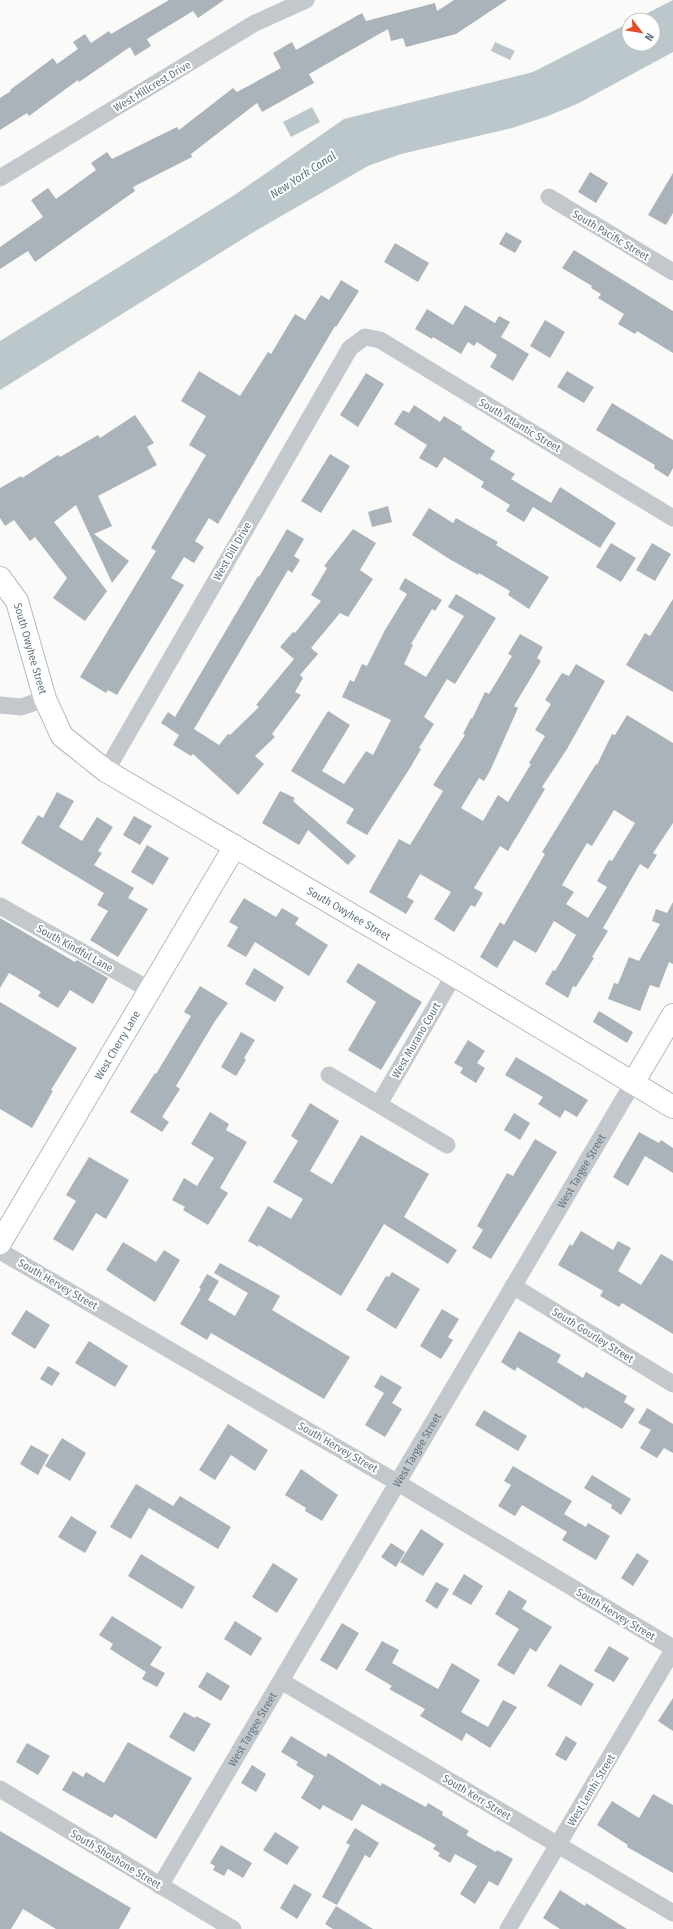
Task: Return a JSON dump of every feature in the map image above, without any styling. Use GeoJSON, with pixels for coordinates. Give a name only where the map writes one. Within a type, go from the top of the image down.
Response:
{"type":"FeatureCollection","features":[{"type":"Feature","properties":{"kind":"street","name":"West Hillcrest Drive"},"geometry":{"type":"LineString","coordinates":[[0,178],[255,24],[306,0]]}},
{"type":"Feature","properties":{"kind":"street","name":"South Pacific Street"},"geometry":{"type":"LineString","coordinates":[[549,197],[673,272]]}},
{"type":"Feature","properties":{"kind":"street","name":"South Atlantic Street"},"geometry":{"type":"LineString","coordinates":[[364,337],[380,340],[673,518]]}},
{"type":"Feature","properties":{"kind":"street","name":"West Dill Drive"},"geometry":{"type":"LineString","coordinates":[[106,771],[350,348],[364,337]]}},
{"type":"Feature","properties":{"kind":"street","name":"South Owyhee Street"},"geometry":{"type":"LineString","coordinates":[[0,578],[17,601],[46,699],[62,736],[106,771],[454,975],[673,1107]]}},
{"type":"Feature","properties":{"kind":"street","name":"South Owyhee Street"},"geometry":{"type":"LineString","coordinates":[[0,705],[21,707],[46,699]]}},
{"type":"Feature","properties":{"kind":"street","name":"West Cherry Lane"},"geometry":{"type":"LineString","coordinates":[[0,1243],[235,846]]}},
{"type":"Feature","properties":{"kind":"street","name":"South Kindful Lane"},"geometry":{"type":"LineString","coordinates":[[0,906],[150,990]]}},
{"type":"Feature","properties":{"kind":"street","name":"West Murano Court"},"geometry":{"type":"LineString","coordinates":[[379,1104],[454,975]]}},
{"type":"Feature","properties":{"kind":"street","name":"West Targee Street"},"geometry":{"type":"LineString","coordinates":[[160,1886],[673,1015]]}},
{"type":"Feature","properties":{"kind":"street"},"geometry":{"type":"LineString","coordinates":[[329,1075],[447,1145]]}},
{"type":"Feature","properties":{"kind":"street","name":"South Hervey Street"},"geometry":{"type":"LineString","coordinates":[[0,1251],[398,1482],[673,1649]]}},
{"type":"Feature","properties":{"kind":"street","name":"South Gourley Street"},"geometry":{"type":"LineString","coordinates":[[513,1286],[673,1384]]}},
{"type":"Feature","properties":{"kind":"street","name":"West Lemhi Street"},"geometry":{"type":"LineString","coordinates":[[508,1929],[673,1649]]}},
{"type":"Feature","properties":{"kind":"street","name":"South Kerr Street"},"geometry":{"type":"LineString","coordinates":[[281,1681],[673,1913]]}},
{"type":"Feature","properties":{"kind":"street","name":"South Shoshone Street"},"geometry":{"type":"LineString","coordinates":[[0,1789],[233,1929]]}},
{"type":"Feature","properties":{"kind":"water","name":"New York Canal"},"geometry":{"type":"Polygon","coordinates":[[[673,0],[673,52],[579,103],[548,116],[512,128],[401,154],[368,166],[252,233],[0,390],[0,341],[233,196],[344,119],[533,72],[621,27],[621,52],[661,52],[661,12],[650,12],[673,0]]]}},
{"type":"Feature","properties":{"kind":"water"},"geometry":{"type":"Polygon","coordinates":[[[495,42],[515,51],[510,60],[491,51],[495,42]]]}},
{"type":"Feature","properties":{"kind":"water"},"geometry":{"type":"Polygon","coordinates":[[[312,107],[320,122],[291,137],[283,122],[312,107]]]}},
{"type":"Feature","properties":{"kind":"building"},"geometry":{"type":"Polygon","coordinates":[[[169,0],[224,0],[198,18],[193,11],[147,39],[151,46],[135,56],[130,47],[79,82],[78,80],[29,116],[27,113],[0,130],[0,98],[11,91],[10,90],[53,58],[57,64],[78,49],[73,42],[85,34],[91,43],[109,31],[111,34],[169,0]]]}},
{"type":"Feature","properties":{"kind":"building"},"geometry":{"type":"Polygon","coordinates":[[[454,0],[507,0],[456,34],[406,47],[403,38],[391,41],[388,29],[309,74],[314,83],[262,112],[257,103],[191,154],[192,157],[133,187],[135,191],[35,262],[28,251],[0,269],[0,247],[43,217],[31,200],[48,188],[56,199],[96,170],[91,163],[107,152],[112,159],[177,127],[179,130],[233,88],[237,92],[281,68],[273,53],[292,42],[296,50],[362,13],[366,21],[435,3],[437,11],[454,0]]]}},
{"type":"Feature","properties":{"kind":"building"},"geometry":{"type":"Polygon","coordinates":[[[590,172],[608,183],[596,203],[578,192],[590,172]]]}},
{"type":"Feature","properties":{"kind":"building"},"geometry":{"type":"Polygon","coordinates":[[[673,173],[673,213],[666,225],[648,215],[673,173]]]}},
{"type":"Feature","properties":{"kind":"building"},"geometry":{"type":"Polygon","coordinates":[[[506,232],[522,241],[515,253],[499,244],[506,232]]]}},
{"type":"Feature","properties":{"kind":"building"},"geometry":{"type":"Polygon","coordinates":[[[395,243],[429,263],[418,282],[384,262],[395,243]]]}},
{"type":"Feature","properties":{"kind":"building"},"geometry":{"type":"Polygon","coordinates":[[[574,250],[673,311],[673,353],[637,331],[635,334],[618,324],[624,314],[598,298],[601,294],[591,288],[592,286],[562,268],[574,250]]]}},
{"type":"Feature","properties":{"kind":"building"},"geometry":{"type":"Polygon","coordinates":[[[341,280],[359,291],[336,327],[335,326],[218,524],[209,518],[195,541],[204,547],[194,563],[184,557],[171,578],[184,585],[117,695],[108,690],[106,693],[80,677],[156,551],[151,548],[206,455],[189,445],[206,416],[181,401],[199,371],[240,396],[268,352],[271,354],[295,314],[305,320],[321,295],[329,300],[341,280]]]}},
{"type":"Feature","properties":{"kind":"building"},"geometry":{"type":"Polygon","coordinates":[[[465,305],[495,323],[499,316],[510,322],[501,337],[529,354],[513,381],[490,367],[497,355],[477,342],[474,346],[468,342],[461,354],[433,337],[432,339],[415,329],[427,309],[453,325],[465,305]]]}},
{"type":"Feature","properties":{"kind":"building"},"geometry":{"type":"Polygon","coordinates":[[[545,320],[565,332],[550,358],[530,346],[545,320]]]}},
{"type":"Feature","properties":{"kind":"building"},"geometry":{"type":"Polygon","coordinates":[[[567,371],[594,387],[584,403],[557,387],[567,371]]]}},
{"type":"Feature","properties":{"kind":"building"},"geometry":{"type":"Polygon","coordinates":[[[366,373],[384,384],[358,427],[340,415],[366,373]]]}},
{"type":"Feature","properties":{"kind":"building"},"geometry":{"type":"Polygon","coordinates":[[[612,403],[673,440],[673,468],[668,477],[654,468],[655,465],[596,430],[612,403]]]}},
{"type":"Feature","properties":{"kind":"building"},"geometry":{"type":"Polygon","coordinates":[[[414,405],[440,422],[444,416],[462,427],[461,429],[495,451],[490,459],[515,474],[511,479],[551,503],[560,487],[616,523],[600,548],[533,507],[524,522],[506,511],[510,505],[481,487],[484,482],[444,457],[437,468],[419,458],[427,445],[394,424],[403,410],[409,413],[414,405]]]}},
{"type":"Feature","properties":{"kind":"building"},"geometry":{"type":"Polygon","coordinates":[[[135,415],[154,443],[147,447],[157,465],[98,496],[112,526],[94,534],[129,561],[112,583],[76,505],[54,522],[107,591],[85,621],[53,598],[67,578],[35,537],[30,541],[14,520],[5,526],[0,518],[0,488],[21,476],[22,478],[58,455],[60,457],[98,435],[100,438],[135,415]]]}},
{"type":"Feature","properties":{"kind":"building"},"geometry":{"type":"Polygon","coordinates":[[[330,454],[350,466],[321,513],[301,501],[330,454]]]}},
{"type":"Feature","properties":{"kind":"building"},"geometry":{"type":"Polygon","coordinates":[[[388,506],[392,522],[372,527],[368,512],[388,506]]]}},
{"type":"Feature","properties":{"kind":"building"},"geometry":{"type":"Polygon","coordinates":[[[429,508],[453,523],[456,518],[498,542],[496,545],[549,577],[529,609],[508,595],[510,591],[479,573],[478,575],[451,560],[412,535],[429,508]]]}},
{"type":"Feature","properties":{"kind":"building"},"geometry":{"type":"Polygon","coordinates":[[[287,529],[304,539],[294,556],[300,560],[292,573],[288,570],[194,729],[219,745],[228,734],[230,735],[259,707],[256,705],[294,659],[280,647],[293,632],[295,633],[321,601],[311,595],[327,568],[324,566],[353,529],[376,543],[360,570],[373,579],[348,617],[340,613],[311,648],[318,654],[300,675],[303,678],[295,692],[301,695],[272,734],[275,737],[255,756],[264,764],[238,795],[193,754],[191,756],[173,745],[179,735],[161,723],[168,712],[175,717],[287,529]]]}},
{"type":"Feature","properties":{"kind":"building"},"geometry":{"type":"Polygon","coordinates":[[[611,543],[636,558],[621,582],[596,567],[611,543]]]}},
{"type":"Feature","properties":{"kind":"building"},"geometry":{"type":"Polygon","coordinates":[[[652,543],[671,554],[655,581],[636,570],[652,543]]]}},
{"type":"Feature","properties":{"kind":"building"},"geometry":{"type":"Polygon","coordinates":[[[405,578],[442,600],[435,611],[432,609],[411,644],[413,645],[404,664],[426,677],[464,616],[448,607],[456,594],[496,618],[455,684],[447,679],[424,717],[434,724],[419,748],[421,749],[410,768],[367,835],[346,823],[354,809],[291,771],[328,711],[350,725],[322,771],[344,784],[366,751],[373,755],[391,720],[342,697],[350,680],[354,682],[362,664],[367,666],[385,630],[407,594],[399,589],[405,578]]]}},
{"type":"Feature","properties":{"kind":"building"},"geometry":{"type":"Polygon","coordinates":[[[673,599],[673,692],[626,665],[645,633],[650,636],[673,599]]]}},
{"type":"Feature","properties":{"kind":"building"},"geometry":{"type":"Polygon","coordinates":[[[520,634],[543,647],[537,658],[541,661],[514,706],[518,708],[490,771],[484,781],[479,778],[461,808],[483,821],[498,795],[508,802],[531,764],[529,763],[545,736],[535,730],[551,704],[545,700],[562,673],[569,676],[576,664],[605,681],[567,749],[542,787],[545,789],[508,851],[500,846],[474,888],[483,893],[475,907],[471,905],[454,932],[434,919],[451,892],[420,874],[407,897],[414,901],[406,914],[369,892],[399,839],[410,845],[443,791],[433,785],[465,735],[463,734],[485,692],[489,694],[512,656],[508,654],[520,634]]]}},
{"type":"Feature","properties":{"kind":"building"},"geometry":{"type":"Polygon","coordinates":[[[627,715],[673,743],[673,823],[653,853],[657,855],[648,869],[640,864],[603,928],[608,931],[592,957],[594,958],[576,987],[573,986],[568,998],[545,984],[553,970],[555,971],[576,935],[554,921],[536,953],[514,940],[497,968],[480,957],[500,922],[504,925],[545,854],[542,852],[596,764],[597,765],[612,734],[615,735],[627,715]],[[614,810],[592,846],[587,843],[562,885],[574,892],[566,904],[588,918],[607,887],[597,881],[609,860],[612,861],[635,823],[614,810]]]}},
{"type":"Feature","properties":{"kind":"building"},"geometry":{"type":"Polygon","coordinates":[[[280,791],[295,798],[293,801],[356,856],[348,865],[308,830],[299,845],[262,823],[280,791]]]}},
{"type":"Feature","properties":{"kind":"building"},"geometry":{"type":"Polygon","coordinates":[[[57,792],[74,801],[59,827],[82,841],[97,817],[113,827],[98,851],[102,853],[94,865],[134,888],[128,898],[148,909],[118,957],[90,940],[108,911],[97,905],[104,893],[21,843],[38,815],[43,818],[57,792]]]}},
{"type":"Feature","properties":{"kind":"building"},"geometry":{"type":"Polygon","coordinates":[[[134,816],[152,826],[140,845],[123,835],[134,816]]]}},
{"type":"Feature","properties":{"kind":"building"},"geometry":{"type":"Polygon","coordinates":[[[147,845],[169,858],[153,885],[131,872],[147,845]]]}},
{"type":"Feature","properties":{"kind":"building"},"geometry":{"type":"Polygon","coordinates":[[[244,898],[276,917],[282,908],[299,918],[295,924],[328,945],[309,976],[255,942],[246,957],[227,946],[238,927],[229,922],[244,898]]]}},
{"type":"Feature","properties":{"kind":"building"},"geometry":{"type":"Polygon","coordinates":[[[673,902],[673,964],[669,962],[659,988],[650,985],[640,1011],[608,999],[614,983],[618,984],[629,957],[639,961],[660,924],[652,921],[656,909],[667,913],[673,902]]]}},
{"type":"Feature","properties":{"kind":"building"},"geometry":{"type":"Polygon","coordinates":[[[0,918],[75,962],[77,960],[108,978],[93,1004],[70,990],[58,1008],[38,996],[41,992],[9,973],[0,988],[0,918]]]}},
{"type":"Feature","properties":{"kind":"building"},"geometry":{"type":"Polygon","coordinates":[[[358,963],[422,1002],[381,1070],[348,1050],[376,1002],[346,982],[358,963]]]}},
{"type":"Feature","properties":{"kind":"building"},"geometry":{"type":"Polygon","coordinates":[[[254,968],[284,987],[275,1002],[245,984],[254,968]]]}},
{"type":"Feature","properties":{"kind":"building"},"geometry":{"type":"Polygon","coordinates":[[[200,986],[228,1003],[215,1021],[176,1086],[180,1089],[162,1117],[169,1122],[162,1132],[130,1112],[155,1073],[156,1074],[191,1016],[184,1012],[200,986]]]}},
{"type":"Feature","properties":{"kind":"building"},"geometry":{"type":"Polygon","coordinates":[[[0,1002],[77,1048],[51,1090],[53,1091],[32,1128],[0,1109],[0,1002]]]}},
{"type":"Feature","properties":{"kind":"building"},"geometry":{"type":"Polygon","coordinates":[[[599,1011],[633,1032],[627,1043],[593,1022],[599,1011]]]}},
{"type":"Feature","properties":{"kind":"building"},"geometry":{"type":"Polygon","coordinates":[[[241,1032],[255,1040],[244,1058],[246,1060],[236,1076],[221,1067],[241,1032]]]}},
{"type":"Feature","properties":{"kind":"building"},"geometry":{"type":"Polygon","coordinates":[[[468,1040],[485,1051],[477,1063],[485,1068],[476,1083],[460,1073],[463,1068],[454,1063],[468,1040]]]}},
{"type":"Feature","properties":{"kind":"building"},"geometry":{"type":"Polygon","coordinates":[[[516,1057],[588,1100],[577,1117],[565,1110],[560,1118],[538,1104],[543,1097],[505,1075],[516,1057]]]}},
{"type":"Feature","properties":{"kind":"building"},"geometry":{"type":"Polygon","coordinates":[[[310,1103],[339,1121],[310,1171],[332,1184],[361,1135],[429,1174],[404,1217],[457,1250],[448,1264],[384,1224],[341,1296],[259,1245],[258,1247],[248,1241],[268,1206],[291,1219],[303,1199],[273,1182],[298,1141],[291,1136],[310,1103]]]}},
{"type":"Feature","properties":{"kind":"building"},"geometry":{"type":"Polygon","coordinates":[[[210,1112],[229,1124],[226,1130],[247,1142],[220,1188],[228,1193],[208,1225],[183,1210],[185,1207],[172,1200],[184,1178],[197,1186],[214,1158],[191,1144],[210,1112]]]}},
{"type":"Feature","properties":{"kind":"building"},"geometry":{"type":"Polygon","coordinates":[[[514,1113],[530,1123],[520,1140],[504,1130],[514,1113]]]}},
{"type":"Feature","properties":{"kind":"building"},"geometry":{"type":"Polygon","coordinates":[[[639,1132],[659,1143],[661,1140],[673,1148],[673,1173],[645,1156],[628,1186],[613,1177],[639,1132]]]}},
{"type":"Feature","properties":{"kind":"building"},"geometry":{"type":"Polygon","coordinates":[[[535,1139],[557,1152],[491,1259],[472,1248],[483,1230],[477,1226],[507,1173],[513,1176],[535,1139]]]}},
{"type":"Feature","properties":{"kind":"building"},"geometry":{"type":"Polygon","coordinates":[[[89,1157],[129,1180],[106,1219],[96,1213],[73,1251],[53,1239],[76,1201],[66,1195],[89,1157]]]}},
{"type":"Feature","properties":{"kind":"building"},"geometry":{"type":"Polygon","coordinates":[[[581,1231],[613,1250],[618,1241],[631,1248],[618,1271],[641,1285],[661,1254],[673,1261],[673,1334],[622,1303],[619,1307],[600,1296],[603,1291],[558,1265],[570,1244],[572,1246],[581,1231]]]}},
{"type":"Feature","properties":{"kind":"building"},"geometry":{"type":"Polygon","coordinates":[[[123,1242],[156,1262],[164,1250],[180,1260],[155,1302],[106,1270],[123,1242]]]}},
{"type":"Feature","properties":{"kind":"building"},"geometry":{"type":"Polygon","coordinates":[[[220,1263],[280,1296],[272,1310],[350,1357],[324,1399],[211,1333],[207,1340],[180,1324],[201,1289],[199,1288],[207,1274],[219,1281],[208,1300],[235,1316],[248,1293],[214,1273],[220,1263]]]}},
{"type":"Feature","properties":{"kind":"building"},"geometry":{"type":"Polygon","coordinates":[[[392,1272],[420,1289],[396,1329],[366,1310],[386,1276],[389,1277],[392,1272]]]}},
{"type":"Feature","properties":{"kind":"building"},"geometry":{"type":"Polygon","coordinates":[[[442,1309],[459,1319],[448,1337],[453,1340],[441,1359],[420,1346],[442,1309]]]}},
{"type":"Feature","properties":{"kind":"building"},"geometry":{"type":"Polygon","coordinates":[[[26,1310],[50,1325],[35,1349],[11,1334],[26,1310]]]}},
{"type":"Feature","properties":{"kind":"building"},"geometry":{"type":"Polygon","coordinates":[[[519,1331],[561,1355],[557,1362],[583,1378],[586,1372],[627,1396],[624,1402],[635,1409],[622,1429],[585,1407],[584,1409],[517,1367],[515,1371],[501,1362],[519,1331]]]}},
{"type":"Feature","properties":{"kind":"building"},"geometry":{"type":"Polygon","coordinates":[[[89,1341],[128,1366],[115,1387],[75,1363],[89,1341]]]}},
{"type":"Feature","properties":{"kind":"building"},"geometry":{"type":"Polygon","coordinates":[[[48,1366],[60,1373],[52,1386],[40,1379],[48,1366]]]}},
{"type":"Feature","properties":{"kind":"building"},"geometry":{"type":"Polygon","coordinates":[[[381,1375],[402,1387],[392,1403],[402,1409],[385,1437],[365,1425],[384,1393],[374,1387],[381,1375]]]}},
{"type":"Feature","properties":{"kind":"building"},"geometry":{"type":"Polygon","coordinates":[[[647,1408],[673,1424],[673,1453],[664,1448],[657,1458],[640,1448],[651,1430],[638,1423],[647,1408]]]}},
{"type":"Feature","properties":{"kind":"building"},"geometry":{"type":"Polygon","coordinates":[[[484,1410],[527,1436],[518,1451],[475,1425],[484,1410]]]}},
{"type":"Feature","properties":{"kind":"building"},"geometry":{"type":"Polygon","coordinates":[[[228,1424],[268,1450],[255,1471],[231,1455],[215,1480],[199,1470],[228,1424]]]}},
{"type":"Feature","properties":{"kind":"building"},"geometry":{"type":"Polygon","coordinates":[[[62,1438],[86,1453],[70,1481],[45,1466],[62,1438]]]}},
{"type":"Feature","properties":{"kind":"building"},"geometry":{"type":"Polygon","coordinates":[[[31,1445],[49,1455],[38,1475],[20,1464],[31,1445]]]}},
{"type":"Feature","properties":{"kind":"building"},"geometry":{"type":"Polygon","coordinates":[[[513,1466],[572,1501],[564,1514],[586,1527],[588,1523],[610,1536],[596,1560],[562,1540],[567,1532],[522,1505],[515,1516],[498,1506],[511,1485],[504,1481],[513,1466]]]}},
{"type":"Feature","properties":{"kind":"building"},"geometry":{"type":"Polygon","coordinates":[[[301,1469],[338,1495],[322,1521],[305,1511],[306,1508],[285,1495],[301,1469]]]}},
{"type":"Feature","properties":{"kind":"building"},"geometry":{"type":"Polygon","coordinates":[[[592,1475],[631,1499],[621,1515],[611,1508],[612,1505],[584,1488],[592,1475]]]}},
{"type":"Feature","properties":{"kind":"building"},"geometry":{"type":"Polygon","coordinates":[[[136,1484],[173,1506],[180,1496],[231,1527],[218,1549],[149,1508],[131,1539],[110,1527],[136,1484]]]}},
{"type":"Feature","properties":{"kind":"building"},"geometry":{"type":"Polygon","coordinates":[[[71,1516],[97,1532],[85,1553],[58,1537],[71,1516]]]}},
{"type":"Feature","properties":{"kind":"building"},"geometry":{"type":"Polygon","coordinates":[[[421,1529],[444,1544],[423,1576],[400,1562],[421,1529]]]}},
{"type":"Feature","properties":{"kind":"building"},"geometry":{"type":"Polygon","coordinates":[[[391,1543],[405,1552],[396,1567],[381,1557],[391,1543]]]}},
{"type":"Feature","properties":{"kind":"building"},"geometry":{"type":"Polygon","coordinates":[[[637,1553],[649,1561],[633,1586],[621,1578],[637,1553]]]}},
{"type":"Feature","properties":{"kind":"building"},"geometry":{"type":"Polygon","coordinates":[[[141,1554],[195,1587],[182,1609],[128,1576],[141,1554]]]}},
{"type":"Feature","properties":{"kind":"building"},"geometry":{"type":"Polygon","coordinates":[[[273,1563],[298,1579],[277,1613],[252,1597],[273,1563]]]}},
{"type":"Feature","properties":{"kind":"building"},"geometry":{"type":"Polygon","coordinates":[[[464,1574],[483,1586],[471,1605],[452,1594],[464,1574]]]}},
{"type":"Feature","properties":{"kind":"building"},"geometry":{"type":"Polygon","coordinates":[[[436,1582],[449,1589],[437,1609],[425,1601],[436,1582]]]}},
{"type":"Feature","properties":{"kind":"building"},"geometry":{"type":"Polygon","coordinates":[[[509,1590],[527,1601],[522,1609],[552,1627],[536,1652],[530,1648],[514,1675],[497,1665],[519,1629],[495,1614],[509,1590]]]}},
{"type":"Feature","properties":{"kind":"building"},"geometry":{"type":"Polygon","coordinates":[[[112,1616],[162,1647],[150,1665],[165,1673],[157,1687],[142,1679],[146,1672],[110,1649],[113,1644],[99,1635],[112,1616]]]}},
{"type":"Feature","properties":{"kind":"building"},"geometry":{"type":"Polygon","coordinates":[[[235,1621],[262,1638],[251,1656],[224,1639],[235,1621]]]}},
{"type":"Feature","properties":{"kind":"building"},"geometry":{"type":"Polygon","coordinates":[[[342,1623],[359,1633],[337,1670],[320,1660],[342,1623]]]}},
{"type":"Feature","properties":{"kind":"building"},"geometry":{"type":"Polygon","coordinates":[[[382,1641],[399,1650],[392,1663],[438,1689],[452,1663],[480,1680],[461,1712],[488,1727],[503,1700],[517,1707],[490,1748],[466,1733],[462,1741],[420,1716],[425,1709],[389,1689],[392,1686],[365,1670],[382,1641]]]}},
{"type":"Feature","properties":{"kind":"building"},"geometry":{"type":"Polygon","coordinates":[[[609,1646],[629,1658],[614,1682],[594,1671],[609,1646]]]}},
{"type":"Feature","properties":{"kind":"building"},"geometry":{"type":"Polygon","coordinates":[[[560,1664],[594,1684],[581,1706],[547,1686],[560,1664]]]}},
{"type":"Feature","properties":{"kind":"building"},"geometry":{"type":"Polygon","coordinates":[[[207,1672],[230,1686],[221,1701],[198,1687],[207,1672]]]}},
{"type":"Feature","properties":{"kind":"building"},"geometry":{"type":"Polygon","coordinates":[[[673,1698],[673,1731],[658,1721],[673,1698]]]}},
{"type":"Feature","properties":{"kind":"building"},"geometry":{"type":"Polygon","coordinates":[[[184,1712],[195,1718],[196,1716],[211,1724],[194,1752],[169,1737],[184,1712]]]}},
{"type":"Feature","properties":{"kind":"building"},"geometry":{"type":"Polygon","coordinates":[[[291,1736],[326,1757],[328,1753],[381,1786],[382,1783],[426,1807],[428,1803],[443,1812],[442,1815],[469,1831],[466,1835],[496,1852],[497,1850],[513,1859],[498,1886],[489,1881],[475,1904],[460,1894],[477,1866],[455,1854],[450,1863],[438,1856],[440,1853],[433,1849],[436,1845],[362,1804],[352,1821],[323,1805],[320,1810],[301,1798],[314,1776],[296,1765],[298,1762],[281,1752],[291,1736]]]}},
{"type":"Feature","properties":{"kind":"building"},"geometry":{"type":"Polygon","coordinates":[[[566,1736],[577,1743],[566,1761],[555,1755],[566,1736]]]}},
{"type":"Feature","properties":{"kind":"building"},"geometry":{"type":"Polygon","coordinates":[[[128,1742],[192,1778],[156,1839],[115,1814],[112,1818],[62,1790],[73,1771],[83,1777],[86,1772],[104,1783],[128,1742]]]}},
{"type":"Feature","properties":{"kind":"building"},"geometry":{"type":"Polygon","coordinates":[[[27,1743],[50,1756],[38,1775],[16,1762],[27,1743]]]}},
{"type":"Feature","properties":{"kind":"building"},"geometry":{"type":"Polygon","coordinates":[[[252,1765],[266,1774],[256,1792],[241,1783],[252,1765]]]}},
{"type":"Feature","properties":{"kind":"building"},"geometry":{"type":"Polygon","coordinates":[[[653,1794],[673,1805],[673,1873],[627,1847],[628,1845],[597,1825],[612,1801],[639,1818],[653,1794]]]}},
{"type":"Feature","properties":{"kind":"building"},"geometry":{"type":"Polygon","coordinates":[[[355,1828],[379,1843],[370,1858],[365,1855],[337,1905],[322,1897],[350,1845],[346,1843],[355,1828]]]}},
{"type":"Feature","properties":{"kind":"building"},"geometry":{"type":"Polygon","coordinates":[[[0,1831],[131,1908],[119,1929],[56,1929],[23,1909],[11,1929],[0,1929],[0,1831]]]}},
{"type":"Feature","properties":{"kind":"building"},"geometry":{"type":"Polygon","coordinates":[[[275,1832],[299,1847],[287,1865],[263,1850],[275,1832]]]}},
{"type":"Feature","properties":{"kind":"building"},"geometry":{"type":"Polygon","coordinates":[[[221,1845],[252,1863],[243,1878],[228,1869],[224,1876],[213,1870],[215,1866],[210,1863],[221,1845]]]}},
{"type":"Feature","properties":{"kind":"building"},"geometry":{"type":"Polygon","coordinates":[[[294,1884],[312,1894],[297,1919],[280,1908],[294,1884]]]}},
{"type":"Feature","properties":{"kind":"building"},"geometry":{"type":"Polygon","coordinates":[[[560,1890],[585,1906],[586,1903],[627,1929],[560,1929],[543,1918],[560,1890]]]}},
{"type":"Feature","properties":{"kind":"building"},"geometry":{"type":"Polygon","coordinates":[[[336,1906],[373,1929],[333,1929],[325,1924],[336,1906]]]}}]}
